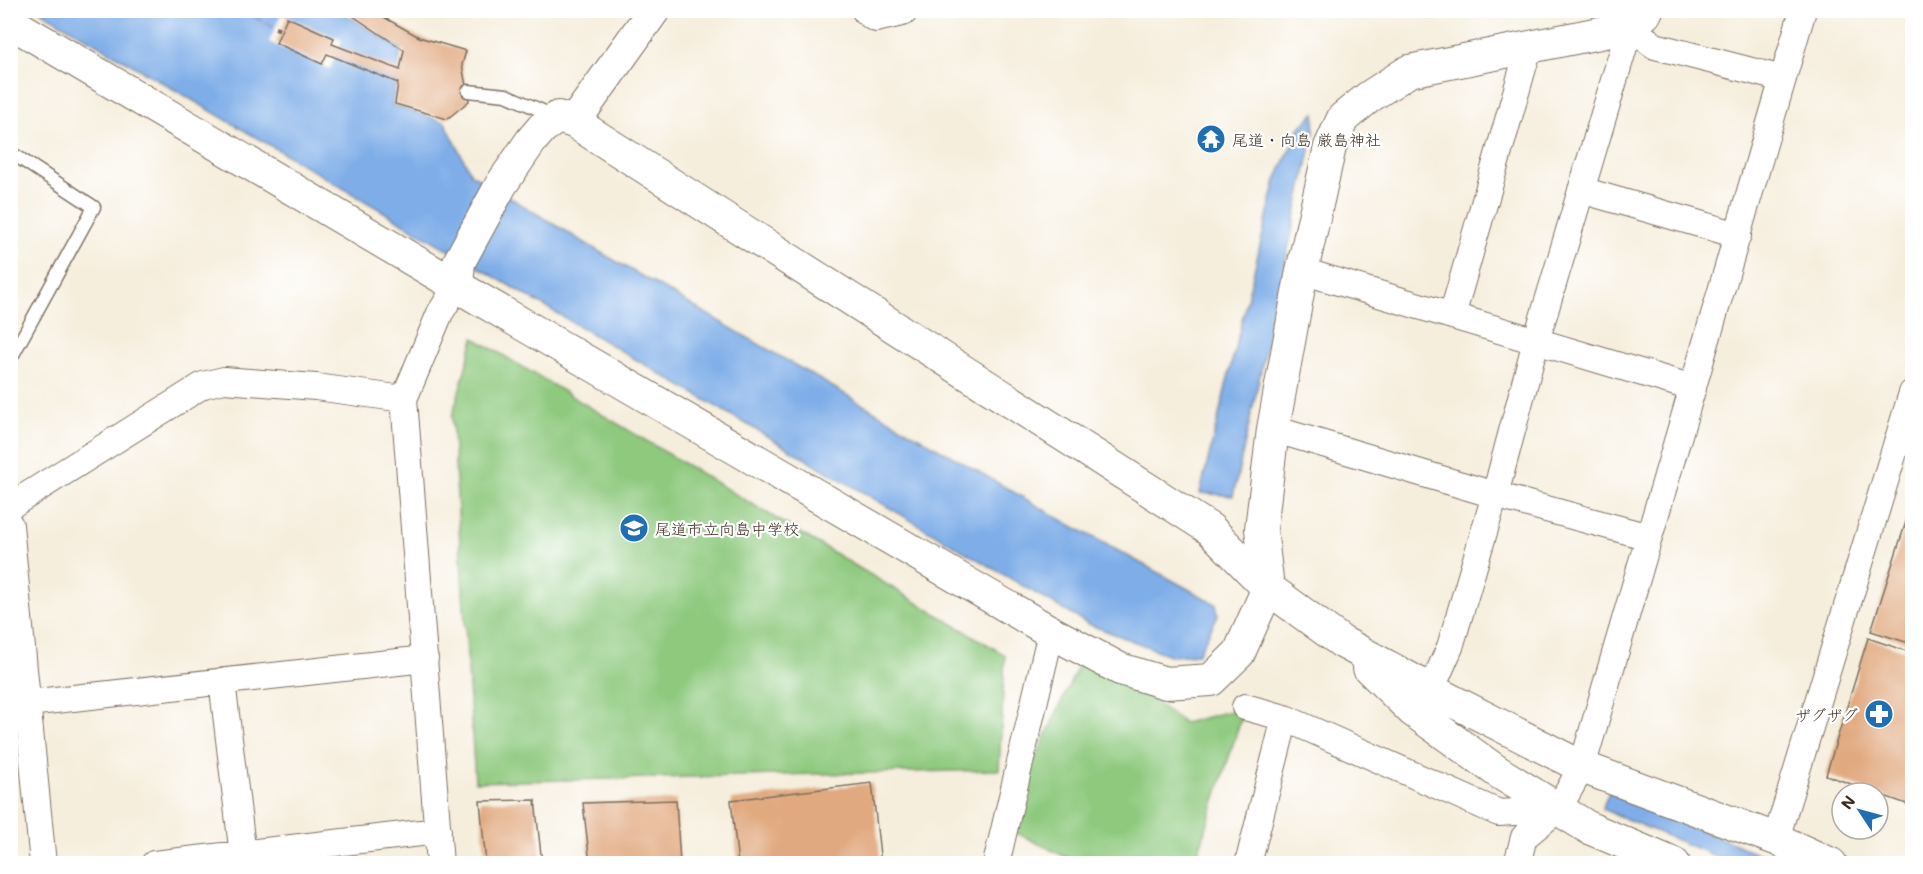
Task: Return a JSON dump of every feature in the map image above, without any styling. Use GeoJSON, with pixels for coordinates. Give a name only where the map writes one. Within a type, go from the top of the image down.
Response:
{"type":"FeatureCollection","features":[{"type":"Feature","properties":{"kind":"street"},"geometry":{"type":"LineString","coordinates":[[440,864],[404,399],[440,313],[501,185],[542,128],[566,120],[654,10]]}},
{"type":"Feature","properties":{"kind":"street"},"geometry":{"type":"LineString","coordinates":[[868,10],[876,16],[902,10]]}},
{"type":"Feature","properties":{"kind":"street"},"geometry":{"type":"LineString","coordinates":[[1517,864],[1524,837],[1558,809],[1582,767],[1803,10]]}},
{"type":"Feature","properties":{"kind":"street"},"geometry":{"type":"LineString","coordinates":[[1638,19],[1655,46],[1783,79]]}},
{"type":"Feature","properties":{"kind":"street"},"geometry":{"type":"LineString","coordinates":[[10,22],[458,274],[1051,632],[1120,669],[1166,683],[1211,680],[1239,653],[1269,588],[1261,529],[1273,429],[1302,271],[1330,147],[1344,118],[1369,97],[1409,71],[1529,47],[1638,19]]}},
{"type":"Feature","properties":{"kind":"street"},"geometry":{"type":"LineString","coordinates":[[1422,701],[1450,647],[1581,190],[1638,19]]}},
{"type":"Feature","properties":{"kind":"street"},"geometry":{"type":"LineString","coordinates":[[1452,316],[1529,47]]}},
{"type":"Feature","properties":{"kind":"street"},"geometry":{"type":"LineString","coordinates":[[566,120],[1210,529],[1269,588],[1422,701],[1498,772],[1589,828],[1674,864]]}},
{"type":"Feature","properties":{"kind":"street"},"geometry":{"type":"LineString","coordinates":[[1581,190],[1738,235]]}},
{"type":"Feature","properties":{"kind":"street"},"geometry":{"type":"LineString","coordinates":[[1302,271],[1693,388]]}},
{"type":"Feature","properties":{"kind":"street"},"geometry":{"type":"LineString","coordinates":[[10,506],[203,385],[224,380],[316,387],[404,399]]}},
{"type":"Feature","properties":{"kind":"street"},"geometry":{"type":"LineString","coordinates":[[1776,839],[1912,393]]}},
{"type":"Feature","properties":{"kind":"street"},"geometry":{"type":"LineString","coordinates":[[1273,429],[1495,495],[1649,537]]}},
{"type":"Feature","properties":{"kind":"street"},"geometry":{"type":"LineString","coordinates":[[10,525],[44,864]]}},
{"type":"Feature","properties":{"kind":"street"},"geometry":{"type":"LineString","coordinates":[[996,864],[1051,632]]}},
{"type":"Feature","properties":{"kind":"street"},"geometry":{"type":"LineString","coordinates":[[28,703],[424,659]]}},
{"type":"Feature","properties":{"kind":"street"},"geometry":{"type":"LineString","coordinates":[[222,681],[244,858]]}},
{"type":"Feature","properties":{"kind":"street"},"geometry":{"type":"LineString","coordinates":[[1422,701],[1582,767],[1776,839],[1831,864]]}},
{"type":"Feature","properties":{"kind":"street"},"geometry":{"type":"LineString","coordinates":[[1245,707],[1285,718],[1499,813],[1558,809]]}},
{"type":"Feature","properties":{"kind":"street"},"geometry":{"type":"LineString","coordinates":[[1248,864],[1285,718]]}},
{"type":"Feature","properties":{"kind":"street"},"geometry":{"type":"LineString","coordinates":[[154,864],[244,858],[438,831]]}},
{"type":"Feature","properties":{"kind":"lane"},"geometry":{"type":"LineString","coordinates":[[468,91],[506,95],[566,120]]}},
{"type":"Feature","properties":{"kind":"lane"},"geometry":{"type":"LineString","coordinates":[[10,152],[94,207],[10,360]]}},
{"type":"Feature","properties":{"kind":"path"},"geometry":{"type":"LineString","coordinates":[[275,27],[281,30]]}},
{"type":"Feature","properties":{"kind":"green space","name":"尾道市立向島中学校"},"geometry":{"type":"Polygon","coordinates":[[[474,338],[1005,655],[999,770],[475,782],[452,417],[474,338]]]}},
{"type":"Feature","properties":{"kind":"green space"},"geometry":{"type":"Polygon","coordinates":[[[1085,651],[1184,723],[1245,707],[1195,863],[1078,863],[1004,827],[1085,651]]]}},
{"type":"Feature","properties":{"kind":"water"},"geometry":{"type":"Polygon","coordinates":[[[40,11],[348,11],[346,15],[401,49],[392,105],[445,122],[471,174],[600,252],[1067,523],[1216,604],[1218,615],[1198,654],[1172,656],[1088,624],[40,11]]]}},
{"type":"Feature","properties":{"kind":"water"},"geometry":{"type":"Polygon","coordinates":[[[1315,113],[1314,133],[1233,496],[1200,493],[1276,180],[1300,127],[1315,113]]]}},
{"type":"Feature","properties":{"kind":"water"},"geometry":{"type":"Polygon","coordinates":[[[1609,792],[1781,863],[1732,863],[1602,809],[1609,792]]]}},
{"type":"Feature","properties":{"kind":"pier"},"geometry":{"type":"Polygon","coordinates":[[[281,14],[342,40],[330,69],[269,42],[281,14]]]}},
{"type":"Feature","properties":{"kind":"building"},"geometry":{"type":"Polygon","coordinates":[[[352,10],[371,10],[419,37],[466,51],[462,65],[469,101],[447,119],[395,104],[398,83],[327,54],[322,64],[276,43],[287,17],[334,38],[332,44],[400,70],[404,50],[350,14],[352,10]]]}},
{"type":"Feature","properties":{"kind":"building"},"geometry":{"type":"Polygon","coordinates":[[[1912,503],[1912,644],[1871,631],[1912,503]]]}},
{"type":"Feature","properties":{"kind":"building","name":"ザグザグ"},"geometry":{"type":"Polygon","coordinates":[[[1868,638],[1912,653],[1912,806],[1890,798],[1890,781],[1843,781],[1826,775],[1868,638]]]}},
{"type":"Feature","properties":{"kind":"building"},"geometry":{"type":"Polygon","coordinates":[[[872,783],[881,864],[738,864],[731,800],[872,783]]]}},
{"type":"Feature","properties":{"kind":"building"},"geometry":{"type":"Polygon","coordinates":[[[535,800],[542,864],[486,864],[480,801],[535,800]]]}},
{"type":"Feature","properties":{"kind":"building"},"geometry":{"type":"Polygon","coordinates":[[[676,800],[680,864],[590,864],[583,803],[676,800]]]}},
{"type":"Feature","properties":{"kind":"ferry route"},"geometry":{"type":"LineString","coordinates":[[242,10],[275,28]]}},
{"type":"Feature","properties":{"kind":"place","name":"尾道・向島 厳島神社"},"geometry":{"type":"Point","coordinates":[1211,139]}},
{"type":"Feature","properties":{"kind":"place","name":"尾道市立向島中学校"},"geometry":{"type":"Point","coordinates":[634,528]}},
{"type":"Feature","properties":{"kind":"place","name":"ザグザグ"},"geometry":{"type":"Point","coordinates":[1879,714]}}]}
